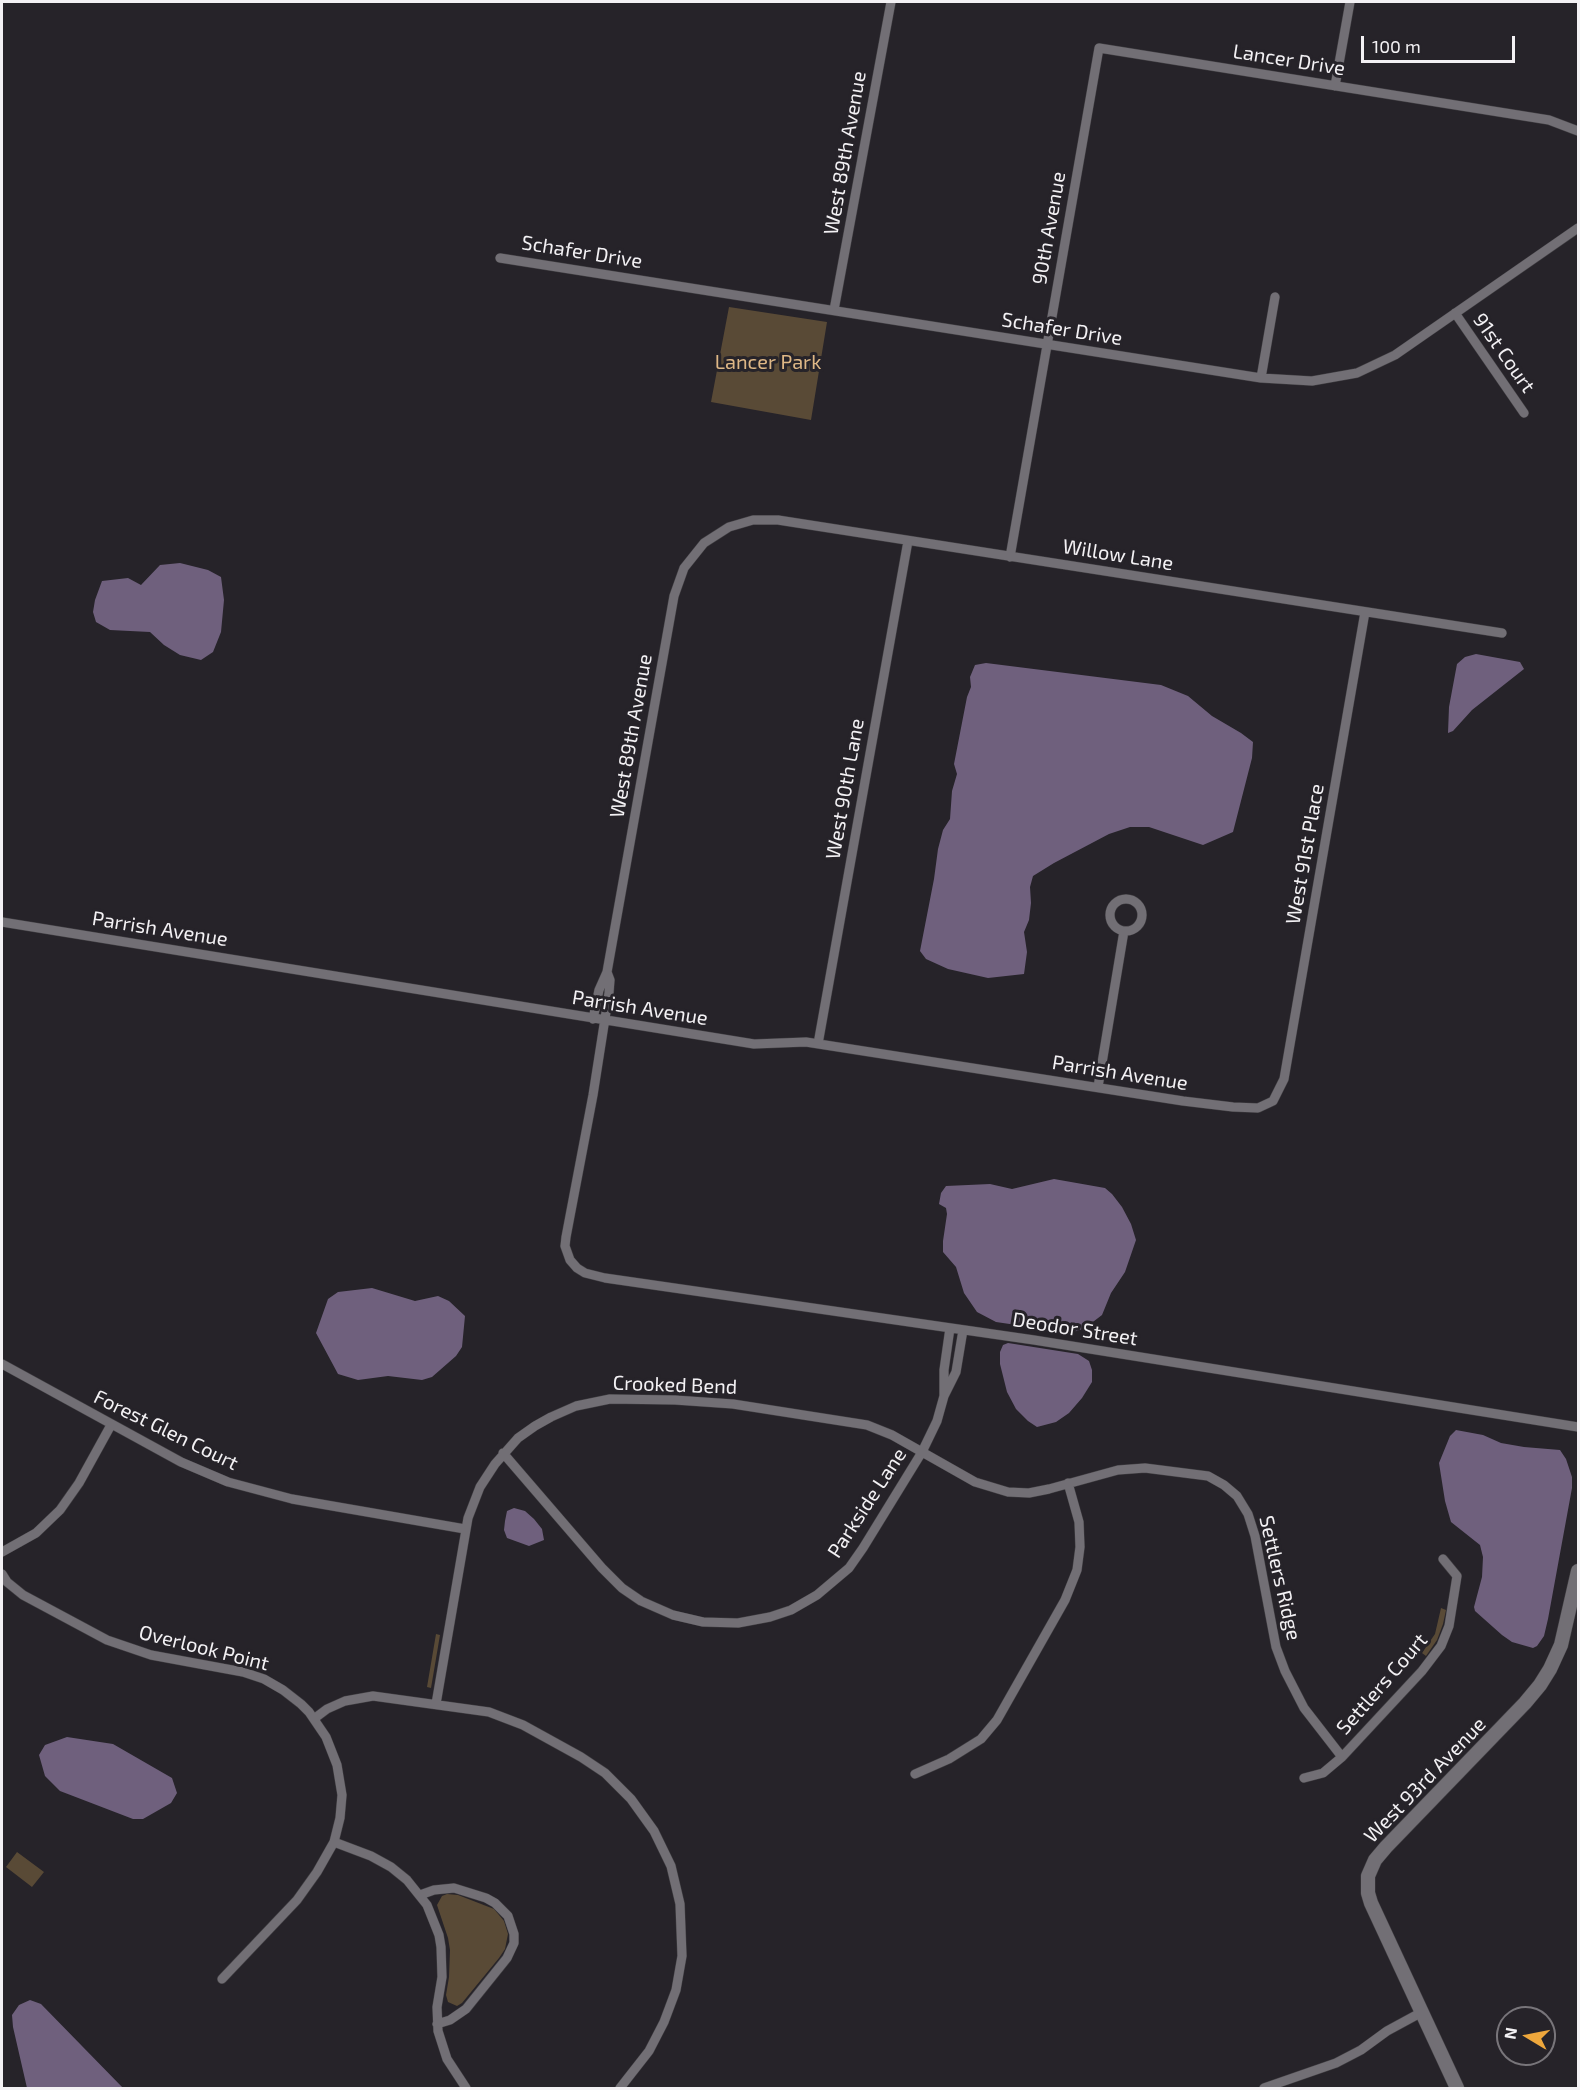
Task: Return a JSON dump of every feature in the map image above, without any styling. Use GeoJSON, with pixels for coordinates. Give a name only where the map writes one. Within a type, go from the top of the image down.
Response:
{"type":"FeatureCollection","features":[{"type":"Feature","properties":{"kind":"street","name":"West 89th Avenue"},"geometry":{"type":"LineString","coordinates":[[834,310],[891,2]]}},
{"type":"Feature","properties":{"kind":"street"},"geometry":{"type":"LineString","coordinates":[[1335,86],[1350,2]]}},
{"type":"Feature","properties":{"kind":"street","name":"Lancer Drive"},"geometry":{"type":"LineString","coordinates":[[1099,48],[1549,120],[1578,130]]}},
{"type":"Feature","properties":{"kind":"street","name":"90th Avenue"},"geometry":{"type":"LineString","coordinates":[[1010,557],[1099,48]]}},
{"type":"Feature","properties":{"kind":"street","name":"Schafer Drive"},"geometry":{"type":"LineString","coordinates":[[500,258],[1261,378],[1312,381],[1357,373],[1395,356],[1578,228]]}},
{"type":"Feature","properties":{"kind":"street"},"geometry":{"type":"LineString","coordinates":[[1261,378],[1275,297]]}},
{"type":"Feature","properties":{"kind":"street","name":"91st Court"},"geometry":{"type":"LineString","coordinates":[[1455,313],[1524,413]]}},
{"type":"Feature","properties":{"kind":"street","name":"Willow Lane"},"geometry":{"type":"LineString","coordinates":[[729,527],[753,520],[778,520],[1502,633]]}},
{"type":"Feature","properties":{"kind":"street","name":"West 89th Avenue"},"geometry":{"type":"LineString","coordinates":[[593,1019],[602,979],[607,972],[674,596],[684,568],[704,543],[729,527]]}},
{"type":"Feature","properties":{"kind":"street","name":"West 90th Lane"},"geometry":{"type":"LineString","coordinates":[[818,1044],[908,541]]}},
{"type":"Feature","properties":{"kind":"street","name":"West 91st Place"},"geometry":{"type":"LineString","coordinates":[[1273,1101],[1284,1079],[1365,612]]}},
{"type":"Feature","properties":{"kind":"street","name":"Parrish Avenue"},"geometry":{"type":"LineString","coordinates":[[2,922],[754,1044],[806,1042],[1233,1107],[1258,1108],[1273,1101]]}},
{"type":"Feature","properties":{"kind":"street"},"geometry":{"type":"LineString","coordinates":[[1098,1087],[1124,932]]}},
{"type":"Feature","properties":{"kind":"street","name":"West 89th Avenue"},"geometry":{"type":"LineString","coordinates":[[570,1260],[566,1237],[605,1021],[610,980],[607,972]]}},
{"type":"Feature","properties":{"kind":"street","name":"Deodor Street"},"geometry":{"type":"LineString","coordinates":[[570,1260],[585,1273],[605,1278],[950,1328],[1578,1427]]}},
{"type":"Feature","properties":{"kind":"street","name":"Parkside Lane"},"geometry":{"type":"LineString","coordinates":[[944,1396],[944,1370],[950,1328]]}},
{"type":"Feature","properties":{"kind":"street","name":"Parkside Lane"},"geometry":{"type":"LineString","coordinates":[[503,1453],[622,1588],[650,1605],[673,1615],[693,1620],[726,1624],[760,1620],[789,1610],[817,1595],[835,1581],[856,1559],[922,1452],[937,1421],[944,1396],[956,1372],[963,1330]]}},
{"type":"Feature","properties":{"kind":"street","name":"Forest Glen Court"},"geometry":{"type":"LineString","coordinates":[[2,1364],[192,1467],[260,1492],[305,1502],[465,1529]]}},
{"type":"Feature","properties":{"kind":"street","name":"Crooked Bend"},"geometry":{"type":"LineString","coordinates":[[436,1704],[465,1529],[480,1487],[503,1453],[528,1431],[563,1411],[597,1402],[631,1399],[733,1404],[858,1423],[884,1431],[975,1482],[1000,1491],[1029,1493],[1068,1483]]}},
{"type":"Feature","properties":{"kind":"street"},"geometry":{"type":"LineString","coordinates":[[2,1552],[36,1533],[60,1510],[79,1483],[111,1425]]}},
{"type":"Feature","properties":{"kind":"street","name":"Settlers Ridge"},"geometry":{"type":"LineString","coordinates":[[1068,1483],[1118,1470],[1144,1468],[1208,1476],[1237,1496],[1248,1514],[1255,1536],[1276,1647],[1288,1680],[1304,1708],[1341,1757]]}},
{"type":"Feature","properties":{"kind":"street"},"geometry":{"type":"LineString","coordinates":[[915,1774],[956,1756],[985,1734],[998,1720],[1065,1600],[1077,1570],[1080,1546],[1079,1522],[1068,1483]]}},
{"type":"Feature","properties":{"kind":"street","name":"Settlers Court"},"geometry":{"type":"LineString","coordinates":[[1304,1778],[1323,1773],[1341,1757],[1422,1671],[1441,1646],[1449,1626],[1457,1576],[1443,1559]]}},
{"type":"Feature","properties":{"kind":"street","name":"West 93rd Avenue"},"geometry":{"type":"LineString","coordinates":[[1457,2088],[1371,1903],[1367,1884],[1371,1868],[1386,1847],[1540,1685],[1561,1646],[1578,1571]]}},
{"type":"Feature","properties":{"kind":"street","name":"Overlook Point"},"geometry":{"type":"LineString","coordinates":[[2,1574],[6,1582],[23,1595],[101,1638],[151,1655],[243,1672],[264,1679],[293,1697],[315,1718],[330,1746],[341,1785],[342,1806],[334,1842],[323,1863],[297,1900],[222,1979]]}},
{"type":"Feature","properties":{"kind":"street"},"geometry":{"type":"LineString","coordinates":[[315,1718],[336,1705],[363,1697],[383,1696],[479,1710],[506,1718],[581,1757],[604,1773],[631,1799],[648,1821],[666,1854],[678,1890],[682,1916],[682,1956],[671,2007],[657,2037],[620,2088]]}},
{"type":"Feature","properties":{"kind":"street"},"geometry":{"type":"LineString","coordinates":[[334,1842],[381,1861],[399,1873],[420,1895],[431,1914],[441,1947],[442,1977],[437,2024],[440,2041],[447,2059],[466,2088]]}},
{"type":"Feature","properties":{"kind":"street"},"geometry":{"type":"LineString","coordinates":[[420,1895],[434,1890],[454,1888],[495,1902],[508,1916],[514,1934],[514,1943],[507,1958],[466,2009],[450,2020],[437,2024]]}},
{"type":"Feature","properties":{"kind":"street"},"geometry":{"type":"LineString","coordinates":[[1264,2088],[1336,2062],[1361,2050],[1387,2031],[1422,2012]]}},
{"type":"Feature","properties":{"kind":"green space","name":"Lancer Park"},"geometry":{"type":"Polygon","coordinates":[[[729,307],[827,322],[811,420],[711,402],[729,307]]]}},
{"type":"Feature","properties":{"kind":"green space"},"geometry":{"type":"Polygon","coordinates":[[[1441,1608],[1446,1610],[1443,1624],[1437,1640],[1426,1656],[1422,1653],[1435,1634],[1441,1608]]]}},
{"type":"Feature","properties":{"kind":"green space"},"geometry":{"type":"Polygon","coordinates":[[[436,1634],[440,1635],[431,1688],[427,1687],[436,1634]]]}},
{"type":"Feature","properties":{"kind":"green space"},"geometry":{"type":"Polygon","coordinates":[[[17,1852],[44,1872],[32,1887],[6,1867],[17,1852]]]}},
{"type":"Feature","properties":{"kind":"green space"},"geometry":{"type":"Polygon","coordinates":[[[458,1895],[494,1909],[504,1921],[508,1934],[505,1949],[499,1958],[457,2006],[448,2002],[446,1995],[450,1950],[437,1905],[442,1896],[458,1895]]]}},
{"type":"Feature","properties":{"kind":"shaded area"},"geometry":{"type":"Polygon","coordinates":[[[180,563],[208,570],[221,577],[224,600],[221,632],[213,652],[201,660],[180,655],[150,632],[110,630],[96,622],[93,612],[102,581],[128,578],[141,585],[160,565],[180,563]]]}},
{"type":"Feature","properties":{"kind":"shaded area"},"geometry":{"type":"Polygon","coordinates":[[[1476,654],[1520,662],[1524,669],[1472,710],[1453,731],[1448,733],[1449,707],[1457,664],[1465,657],[1476,654]]]}},
{"type":"Feature","properties":{"kind":"shaded area"},"geometry":{"type":"Polygon","coordinates":[[[986,663],[1161,685],[1188,696],[1212,716],[1253,742],[1252,758],[1233,832],[1203,845],[1149,827],[1130,827],[1109,834],[1054,863],[1033,876],[1030,887],[1029,920],[1024,932],[1027,952],[1024,974],[988,978],[948,969],[926,959],[920,951],[938,849],[943,830],[950,819],[952,791],[957,774],[954,764],[971,687],[970,677],[975,665],[986,663]]]}},
{"type":"Feature","properties":{"kind":"shaded area"},"geometry":{"type":"Polygon","coordinates":[[[1054,1179],[1105,1188],[1122,1207],[1136,1240],[1125,1272],[1111,1293],[1102,1315],[1085,1328],[1071,1333],[996,1322],[977,1312],[964,1293],[956,1267],[943,1252],[947,1214],[946,1208],[939,1204],[941,1193],[946,1186],[990,1184],[1012,1189],[1054,1179]]]}},
{"type":"Feature","properties":{"kind":"shaded area"},"geometry":{"type":"Polygon","coordinates":[[[372,1288],[415,1301],[438,1296],[449,1301],[465,1316],[462,1347],[456,1356],[432,1377],[422,1380],[388,1376],[358,1380],[338,1374],[316,1333],[328,1299],[338,1292],[372,1288]]]}},
{"type":"Feature","properties":{"kind":"shaded area"},"geometry":{"type":"Polygon","coordinates":[[[1008,1343],[1078,1354],[1089,1361],[1092,1382],[1069,1413],[1056,1422],[1037,1427],[1016,1409],[1007,1392],[1000,1364],[1000,1352],[1003,1345],[1008,1343]]]}},
{"type":"Feature","properties":{"kind":"shaded area"},"geometry":{"type":"Polygon","coordinates":[[[1456,1430],[1483,1435],[1501,1443],[1560,1450],[1566,1459],[1572,1477],[1572,1488],[1544,1636],[1533,1648],[1512,1642],[1475,1611],[1482,1577],[1483,1557],[1480,1545],[1451,1522],[1439,1463],[1450,1436],[1456,1430]]]}},
{"type":"Feature","properties":{"kind":"shaded area"},"geometry":{"type":"Polygon","coordinates":[[[514,1508],[525,1511],[534,1519],[542,1529],[544,1540],[529,1546],[507,1538],[504,1530],[507,1511],[514,1508]]]}},
{"type":"Feature","properties":{"kind":"shaded area"},"geometry":{"type":"Polygon","coordinates":[[[67,1737],[113,1744],[172,1778],[177,1793],[171,1803],[143,1819],[133,1819],[60,1791],[45,1776],[39,1755],[45,1745],[67,1737]]]}},
{"type":"Feature","properties":{"kind":"shaded area"},"geometry":{"type":"Polygon","coordinates":[[[30,2000],[41,2004],[123,2088],[27,2088],[12,2015],[19,2005],[30,2000]]]}}]}
